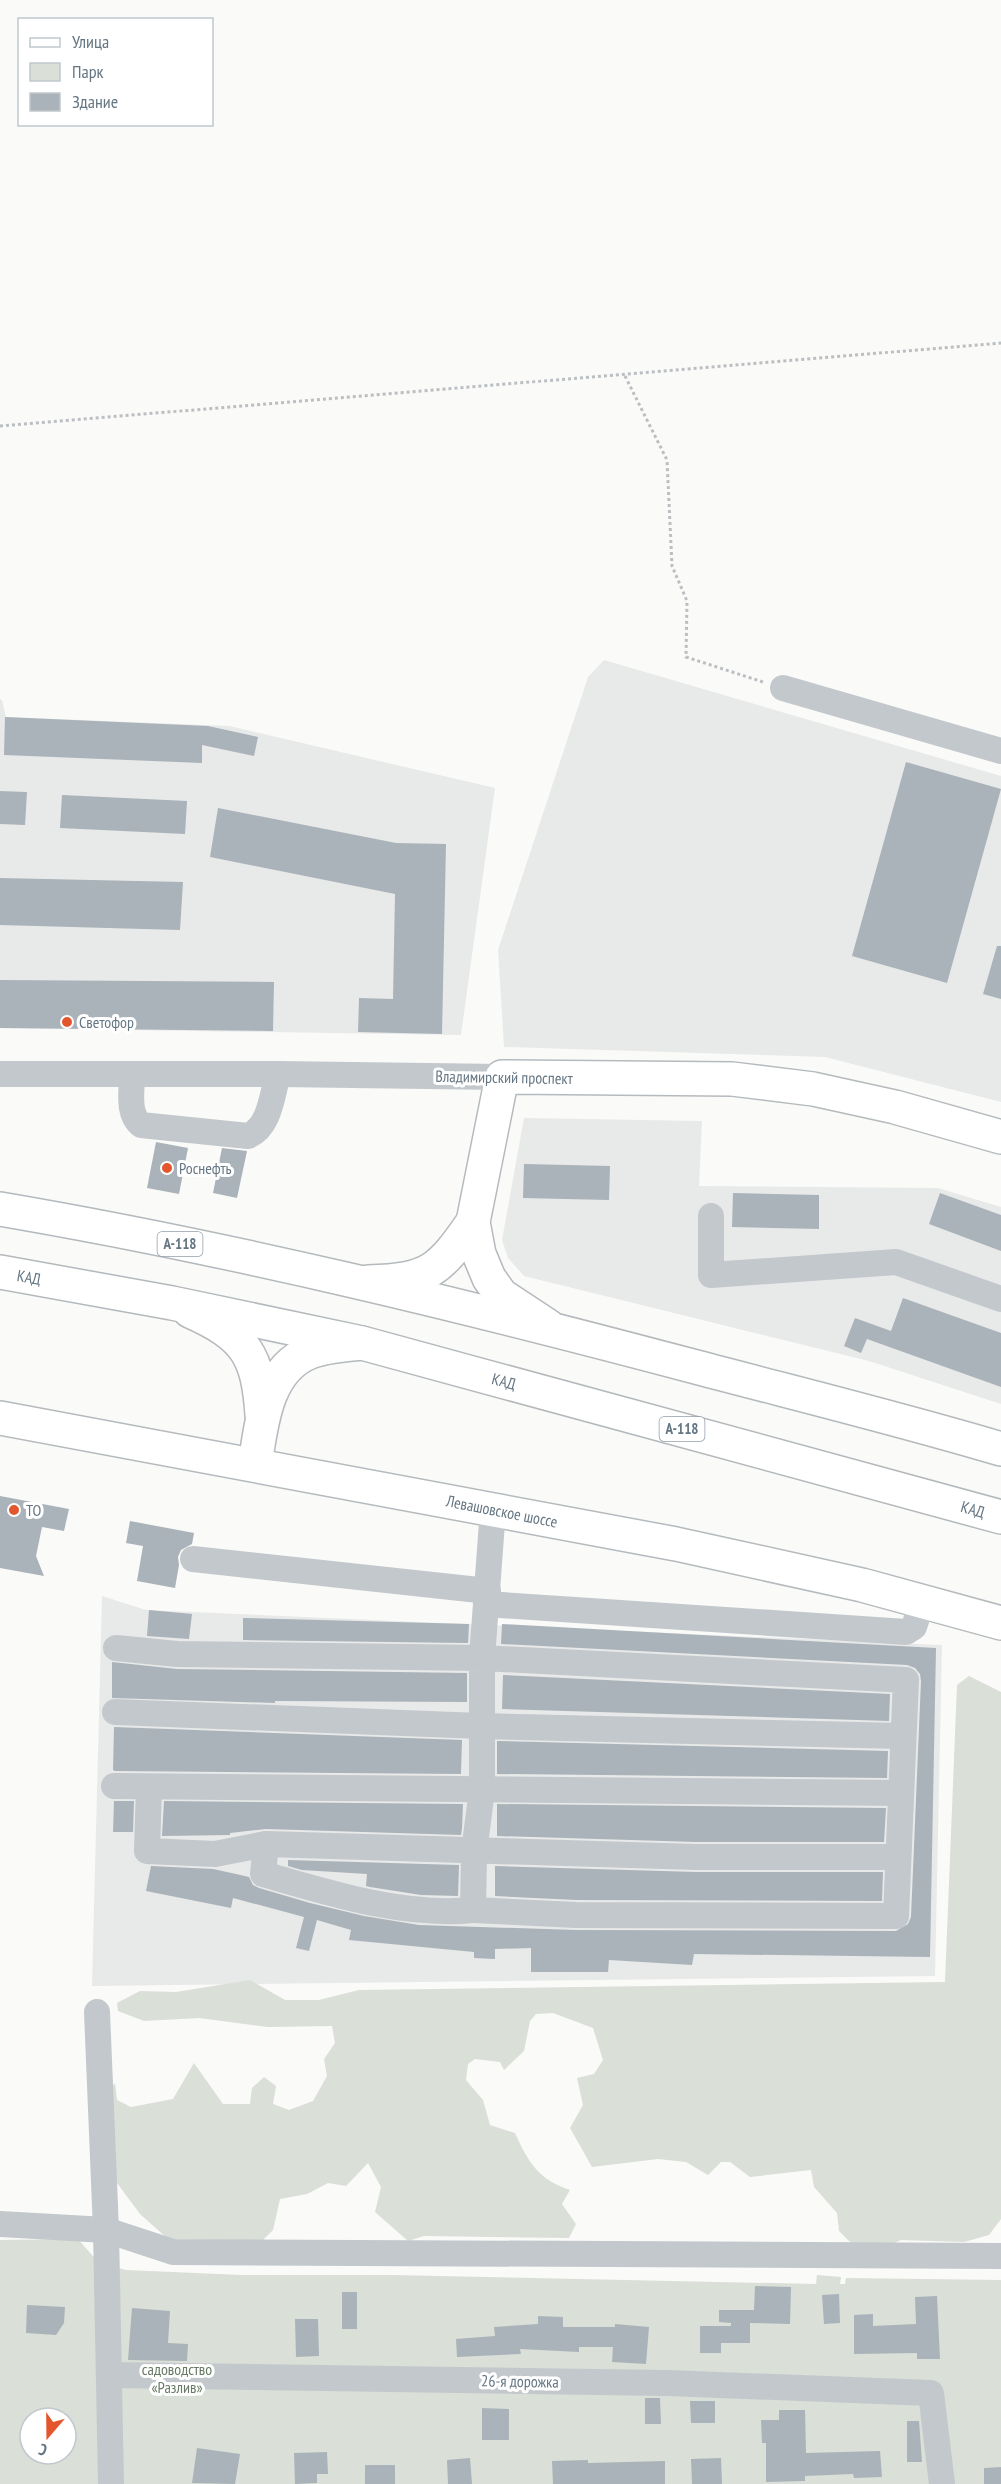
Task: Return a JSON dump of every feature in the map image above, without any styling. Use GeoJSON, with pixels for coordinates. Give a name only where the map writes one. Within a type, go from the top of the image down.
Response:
{"type":"FeatureCollection","features":[{"type":"Feature","properties":{"kind":"main road","name":"Владимирский проспект"},"geometry":{"type":"LineString","coordinates":[[502,1077],[744,1080],[813,1089],[1001,1137]]}},
{"type":"Feature","properties":{"kind":"main road"},"geometry":{"type":"LineString","coordinates":[[502,1077],[473,1222],[478,1254],[489,1278],[501,1294],[518,1308],[552,1329]]}},
{"type":"Feature","properties":{"kind":"main road","name":"А-118"},"geometry":{"type":"LineString","coordinates":[[0,1209],[359,1282],[552,1329],[1001,1449]]}},
{"type":"Feature","properties":{"kind":"main road"},"geometry":{"type":"LineString","coordinates":[[359,1282],[404,1281],[423,1275],[438,1266],[453,1251],[473,1222]]}},
{"type":"Feature","properties":{"kind":"main road","name":"КАД"},"geometry":{"type":"LineString","coordinates":[[0,1272],[172,1303],[362,1343],[1001,1517]]}},
{"type":"Feature","properties":{"kind":"main road"},"geometry":{"type":"LineString","coordinates":[[172,1303],[219,1324],[236,1337],[247,1352],[258,1379],[262,1419]]}},
{"type":"Feature","properties":{"kind":"main road"},"geometry":{"type":"LineString","coordinates":[[255,1465],[262,1419],[272,1390],[295,1359],[311,1351],[362,1343]]}},
{"type":"Feature","properties":{"kind":"main road","name":"Левашовское шоссе"},"geometry":{"type":"LineString","coordinates":[[0,1418],[676,1544],[862,1585],[1001,1623]]}},
{"type":"Feature","properties":{"kind":"street"},"geometry":{"type":"LineString","coordinates":[[783,688],[1001,751]]}},
{"type":"Feature","properties":{"kind":"street","name":"Владимирский проспект"},"geometry":{"type":"LineString","coordinates":[[0,1074],[502,1077]]}},
{"type":"Feature","properties":{"kind":"street"},"geometry":{"type":"LineString","coordinates":[[132,1074],[131,1111],[134,1119],[141,1125],[248,1136],[256,1132],[266,1119],[278,1074]]}},
{"type":"Feature","properties":{"kind":"street"},"geometry":{"type":"LineString","coordinates":[[711,1216],[711,1275],[896,1262],[1001,1299]]}},
{"type":"Feature","properties":{"kind":"street"},"geometry":{"type":"LineString","coordinates":[[473,1910],[474,1851],[482,1790],[482,1658],[493,1509]]}},
{"type":"Feature","properties":{"kind":"street"},"geometry":{"type":"LineString","coordinates":[[193,1559],[487,1597],[906,1632],[914,1627],[921,1602]]}},
{"type":"Feature","properties":{"kind":"street"},"geometry":{"type":"LineString","coordinates":[[116,1648],[177,1654],[482,1658],[906,1680],[896,1916],[576,1915],[473,1910],[445,1913],[387,1905],[263,1874],[266,1844]]}},
{"type":"Feature","properties":{"kind":"street"},"geometry":{"type":"LineString","coordinates":[[115,1712],[481,1726],[903,1737]]}},
{"type":"Feature","properties":{"kind":"street"},"geometry":{"type":"LineString","coordinates":[[114,1786],[901,1793]]}},
{"type":"Feature","properties":{"kind":"street"},"geometry":{"type":"LineString","coordinates":[[149,1786],[147,1851],[215,1854],[266,1844],[696,1857],[898,1857]]}},
{"type":"Feature","properties":{"kind":"street"},"geometry":{"type":"LineString","coordinates":[[97,2012],[106,2230],[111,2484]]}},
{"type":"Feature","properties":{"kind":"street"},"geometry":{"type":"LineString","coordinates":[[0,2224],[106,2230],[173,2252],[1001,2256]]}},
{"type":"Feature","properties":{"kind":"street","name":"26-я дорожка"},"geometry":{"type":"LineString","coordinates":[[109,2375],[668,2383],[931,2393],[942,2484]]}},
{"type":"Feature","properties":{"kind":"path"},"geometry":{"type":"LineString","coordinates":[[0,426],[625,376],[1001,343]]}},
{"type":"Feature","properties":{"kind":"path"},"geometry":{"type":"LineString","coordinates":[[625,376],[667,460],[672,566],[687,601],[686,657],[783,688]]}},
{"type":"Feature","properties":{"kind":"shaded area"},"geometry":{"type":"Polygon","coordinates":[[[604,660],[1001,776],[1001,1102],[825,1057],[504,1047],[498,950],[588,677],[604,660]]]}},
{"type":"Feature","properties":{"kind":"shaded area"},"geometry":{"type":"Polygon","coordinates":[[[0,699],[6,717],[229,726],[495,788],[461,1035],[0,1028],[0,699]]]}},
{"type":"Feature","properties":{"kind":"shaded area"},"geometry":{"type":"Polygon","coordinates":[[[524,1118],[702,1121],[699,1186],[938,1188],[1001,1207],[1001,1404],[869,1361],[524,1276],[508,1258],[502,1240],[524,1118]]]}},
{"type":"Feature","properties":{"kind":"shaded area"},"geometry":{"type":"Polygon","coordinates":[[[102,1596],[146,1610],[942,1645],[935,1976],[92,1986],[102,1596]]]}},
{"type":"Feature","properties":{"kind":"green space"},"geometry":{"type":"Polygon","coordinates":[[[969,1676],[1001,1692],[1001,2219],[989,2235],[964,2242],[901,2240],[880,2249],[850,2242],[839,2231],[837,2213],[814,2187],[811,2170],[750,2177],[730,2162],[721,2162],[708,2175],[686,2162],[658,2159],[592,2167],[570,2128],[583,2105],[577,2078],[594,2074],[603,2060],[593,2028],[553,2013],[536,2014],[530,2021],[524,2051],[504,2070],[500,2062],[475,2059],[468,2064],[466,2080],[483,2100],[490,2125],[515,2133],[536,2169],[550,2181],[570,2190],[562,2204],[576,2224],[569,2238],[424,2236],[408,2241],[375,2212],[381,2187],[368,2163],[346,2186],[328,2183],[307,2194],[280,2199],[273,2230],[262,2241],[168,2239],[140,2214],[117,2183],[105,2097],[115,2083],[117,2100],[131,2107],[173,2099],[194,2063],[223,2104],[250,2104],[252,2088],[264,2077],[276,2086],[273,2104],[289,2110],[313,2101],[327,2076],[324,2059],[335,2043],[332,2026],[268,2027],[199,2018],[144,2021],[118,2011],[117,2003],[140,1991],[176,1992],[250,1980],[285,2000],[319,2000],[359,1990],[945,1982],[957,1685],[969,1676]]]}},
{"type":"Feature","properties":{"kind":"green space","name":"садоводство «Разлив»"},"geometry":{"type":"Polygon","coordinates":[[[78,2239],[98,2262],[126,2270],[241,2275],[391,2275],[816,2284],[817,2275],[841,2277],[840,2284],[845,2284],[846,2278],[1001,2280],[1001,2484],[0,2484],[0,2240],[78,2239]]]}},
{"type":"Feature","properties":{"kind":"building"},"geometry":{"type":"Polygon","coordinates":[[[5,717],[208,726],[258,737],[254,756],[202,745],[202,763],[4,755],[5,717]]]}},
{"type":"Feature","properties":{"kind":"building"},"geometry":{"type":"Polygon","coordinates":[[[906,762],[1001,789],[947,983],[852,956],[906,762]]]}},
{"type":"Feature","properties":{"kind":"building"},"geometry":{"type":"Polygon","coordinates":[[[0,791],[27,792],[25,825],[0,824],[0,791]]]}},
{"type":"Feature","properties":{"kind":"building"},"geometry":{"type":"Polygon","coordinates":[[[62,795],[187,801],[185,834],[60,828],[62,795]]]}},
{"type":"Feature","properties":{"kind":"building"},"geometry":{"type":"Polygon","coordinates":[[[218,808],[396,843],[446,844],[442,1034],[358,1032],[359,998],[393,999],[395,894],[210,857],[218,808]]]}},
{"type":"Feature","properties":{"kind":"building"},"geometry":{"type":"Polygon","coordinates":[[[0,878],[183,882],[180,930],[0,925],[0,878]]]}},
{"type":"Feature","properties":{"kind":"building"},"geometry":{"type":"Polygon","coordinates":[[[997,946],[1001,946],[1001,999],[983,994],[997,946]]]}},
{"type":"Feature","properties":{"kind":"building"},"geometry":{"type":"Polygon","coordinates":[[[0,980],[274,982],[273,1031],[0,1028],[0,980]]]}},
{"type":"Feature","properties":{"kind":"building","name":"Роснефть"},"geometry":{"type":"Polygon","coordinates":[[[156,1142],[188,1148],[179,1194],[147,1188],[156,1142]]]}},
{"type":"Feature","properties":{"kind":"building"},"geometry":{"type":"Polygon","coordinates":[[[222,1148],[247,1151],[237,1198],[213,1193],[222,1148]]]}},
{"type":"Feature","properties":{"kind":"building"},"geometry":{"type":"Polygon","coordinates":[[[524,1164],[610,1166],[609,1200],[523,1198],[524,1164]]]}},
{"type":"Feature","properties":{"kind":"building"},"geometry":{"type":"Polygon","coordinates":[[[733,1193],[819,1195],[819,1229],[732,1227],[733,1193]]]}},
{"type":"Feature","properties":{"kind":"building"},"geometry":{"type":"Polygon","coordinates":[[[940,1193],[1001,1215],[1001,1251],[929,1224],[940,1193]]]}},
{"type":"Feature","properties":{"kind":"building"},"geometry":{"type":"Polygon","coordinates":[[[903,1298],[1001,1333],[1001,1387],[867,1339],[861,1353],[844,1346],[855,1318],[891,1331],[903,1298]]]}},
{"type":"Feature","properties":{"kind":"building"},"geometry":{"type":"Polygon","coordinates":[[[0,1496],[69,1509],[64,1531],[42,1527],[36,1556],[44,1576],[0,1568],[0,1496]]]}},
{"type":"Feature","properties":{"kind":"building"},"geometry":{"type":"Polygon","coordinates":[[[130,1521],[194,1533],[192,1544],[181,1550],[178,1557],[175,1588],[137,1581],[143,1546],[126,1543],[130,1521]]]}},
{"type":"Feature","properties":{"kind":"building"},"geometry":{"type":"Polygon","coordinates":[[[149,1610],[192,1614],[189,1639],[147,1636],[149,1610]]]}},
{"type":"Feature","properties":{"kind":"building"},"geometry":{"type":"Polygon","coordinates":[[[243,1618],[469,1624],[468,1643],[243,1640],[243,1618]]]}},
{"type":"Feature","properties":{"kind":"building"},"geometry":{"type":"Polygon","coordinates":[[[502,1624],[936,1648],[930,1957],[694,1954],[692,1965],[609,1960],[608,1972],[531,1972],[531,1948],[495,1949],[495,1959],[474,1958],[474,1952],[349,1940],[351,1930],[317,1920],[309,1951],[296,1948],[304,1917],[233,1898],[231,1908],[146,1891],[151,1866],[213,1869],[236,1874],[249,1877],[253,1885],[259,1888],[310,1903],[364,1916],[419,1925],[576,1930],[896,1931],[908,1924],[911,1917],[921,1681],[920,1674],[915,1668],[907,1665],[501,1644],[502,1624]]]}},
{"type":"Feature","properties":{"kind":"building"},"geometry":{"type":"Polygon","coordinates":[[[112,1662],[177,1669],[467,1673],[467,1702],[275,1701],[275,1703],[112,1698],[112,1662]]]}},
{"type":"Feature","properties":{"kind":"building"},"geometry":{"type":"Polygon","coordinates":[[[503,1675],[890,1694],[889,1721],[502,1709],[503,1675]]]}},
{"type":"Feature","properties":{"kind":"building"},"geometry":{"type":"Polygon","coordinates":[[[114,1727],[462,1740],[461,1774],[115,1771],[113,1770],[114,1727]]]}},
{"type":"Feature","properties":{"kind":"building"},"geometry":{"type":"Polygon","coordinates":[[[497,1741],[888,1751],[887,1778],[497,1774],[497,1741]]]}},
{"type":"Feature","properties":{"kind":"building"},"geometry":{"type":"Polygon","coordinates":[[[114,1801],[134,1801],[133,1832],[113,1832],[114,1801]]]}},
{"type":"Feature","properties":{"kind":"building"},"geometry":{"type":"Polygon","coordinates":[[[164,1801],[463,1804],[462,1828],[461,1835],[266,1829],[230,1833],[230,1835],[162,1836],[164,1801]]]}},
{"type":"Feature","properties":{"kind":"building"},"geometry":{"type":"Polygon","coordinates":[[[497,1804],[886,1808],[884,1842],[696,1842],[497,1836],[497,1804]]]}},
{"type":"Feature","properties":{"kind":"building"},"geometry":{"type":"Polygon","coordinates":[[[288,1860],[459,1865],[458,1896],[421,1895],[370,1887],[366,1886],[367,1874],[302,1870],[288,1866],[288,1860]]]}},
{"type":"Feature","properties":{"kind":"building"},"geometry":{"type":"Polygon","coordinates":[[[495,1866],[696,1872],[883,1872],[882,1901],[576,1900],[495,1896],[495,1866]]]}},
{"type":"Feature","properties":{"kind":"building"},"geometry":{"type":"Polygon","coordinates":[[[755,2286],[791,2287],[790,2324],[750,2323],[750,2343],[721,2343],[721,2353],[700,2353],[700,2326],[731,2326],[731,2323],[719,2322],[719,2310],[754,2310],[755,2286]]]}},
{"type":"Feature","properties":{"kind":"building"},"geometry":{"type":"Polygon","coordinates":[[[342,2292],[357,2292],[357,2329],[342,2329],[342,2292]]]}},
{"type":"Feature","properties":{"kind":"building"},"geometry":{"type":"Polygon","coordinates":[[[839,2294],[840,2323],[824,2324],[822,2295],[839,2294]]]}},
{"type":"Feature","properties":{"kind":"building"},"geometry":{"type":"Polygon","coordinates":[[[937,2296],[940,2359],[917,2359],[917,2353],[854,2354],[854,2315],[873,2314],[873,2326],[916,2324],[915,2297],[937,2296]]]}},
{"type":"Feature","properties":{"kind":"building"},"geometry":{"type":"Polygon","coordinates":[[[27,2305],[65,2307],[64,2323],[56,2335],[26,2333],[27,2305]]]}},
{"type":"Feature","properties":{"kind":"building"},"geometry":{"type":"Polygon","coordinates":[[[132,2308],[170,2311],[168,2343],[188,2344],[187,2361],[128,2360],[132,2308]]]}},
{"type":"Feature","properties":{"kind":"building"},"geometry":{"type":"Polygon","coordinates":[[[538,2316],[563,2317],[563,2327],[615,2327],[615,2324],[649,2327],[646,2364],[612,2362],[613,2347],[579,2347],[579,2352],[520,2349],[521,2354],[457,2357],[456,2339],[495,2336],[494,2327],[538,2324],[538,2316]]]}},
{"type":"Feature","properties":{"kind":"building"},"geometry":{"type":"Polygon","coordinates":[[[295,2319],[318,2319],[319,2356],[296,2357],[295,2319]]]}},
{"type":"Feature","properties":{"kind":"building"},"geometry":{"type":"Polygon","coordinates":[[[645,2398],[660,2398],[661,2424],[645,2424],[645,2398]]]}},
{"type":"Feature","properties":{"kind":"building"},"geometry":{"type":"Polygon","coordinates":[[[690,2401],[715,2401],[715,2423],[691,2423],[690,2401]]]}},
{"type":"Feature","properties":{"kind":"building"},"geometry":{"type":"Polygon","coordinates":[[[482,2408],[509,2409],[509,2440],[482,2440],[482,2408]]]}},
{"type":"Feature","properties":{"kind":"building"},"geometry":{"type":"Polygon","coordinates":[[[779,2410],[805,2410],[806,2453],[880,2451],[882,2477],[854,2478],[853,2474],[805,2476],[805,2481],[766,2482],[766,2443],[762,2443],[761,2420],[779,2420],[779,2410]]]}},
{"type":"Feature","properties":{"kind":"building"},"geometry":{"type":"Polygon","coordinates":[[[907,2421],[919,2421],[922,2462],[907,2462],[907,2421]]]}},
{"type":"Feature","properties":{"kind":"building"},"geometry":{"type":"Polygon","coordinates":[[[197,2448],[240,2454],[235,2484],[192,2483],[197,2448]]]}},
{"type":"Feature","properties":{"kind":"building"},"geometry":{"type":"Polygon","coordinates":[[[327,2452],[328,2474],[317,2474],[317,2483],[295,2484],[294,2453],[327,2452]]]}},
{"type":"Feature","properties":{"kind":"building"},"geometry":{"type":"Polygon","coordinates":[[[470,2458],[472,2484],[448,2484],[447,2460],[470,2458]]]}},
{"type":"Feature","properties":{"kind":"building"},"geometry":{"type":"Polygon","coordinates":[[[721,2458],[722,2484],[692,2484],[691,2459],[721,2458]]]}},
{"type":"Feature","properties":{"kind":"building"},"geometry":{"type":"Polygon","coordinates":[[[588,2460],[588,2463],[665,2461],[665,2484],[553,2484],[552,2461],[588,2460]]]}},
{"type":"Feature","properties":{"kind":"building"},"geometry":{"type":"Polygon","coordinates":[[[365,2465],[395,2465],[395,2484],[365,2484],[365,2465]]]}},
{"type":"Feature","properties":{"kind":"building"},"geometry":{"type":"Polygon","coordinates":[[[1001,2467],[1001,2484],[984,2484],[984,2468],[1001,2467]]]}},
{"type":"Feature","properties":{"kind":"place","name":"Светофор"},"geometry":{"type":"Point","coordinates":[67,1022]}},
{"type":"Feature","properties":{"kind":"place","name":"Роснефть"},"geometry":{"type":"Point","coordinates":[167,1168]}},
{"type":"Feature","properties":{"kind":"place","name":"ТО"},"geometry":{"type":"Point","coordinates":[14,1510]}}]}
